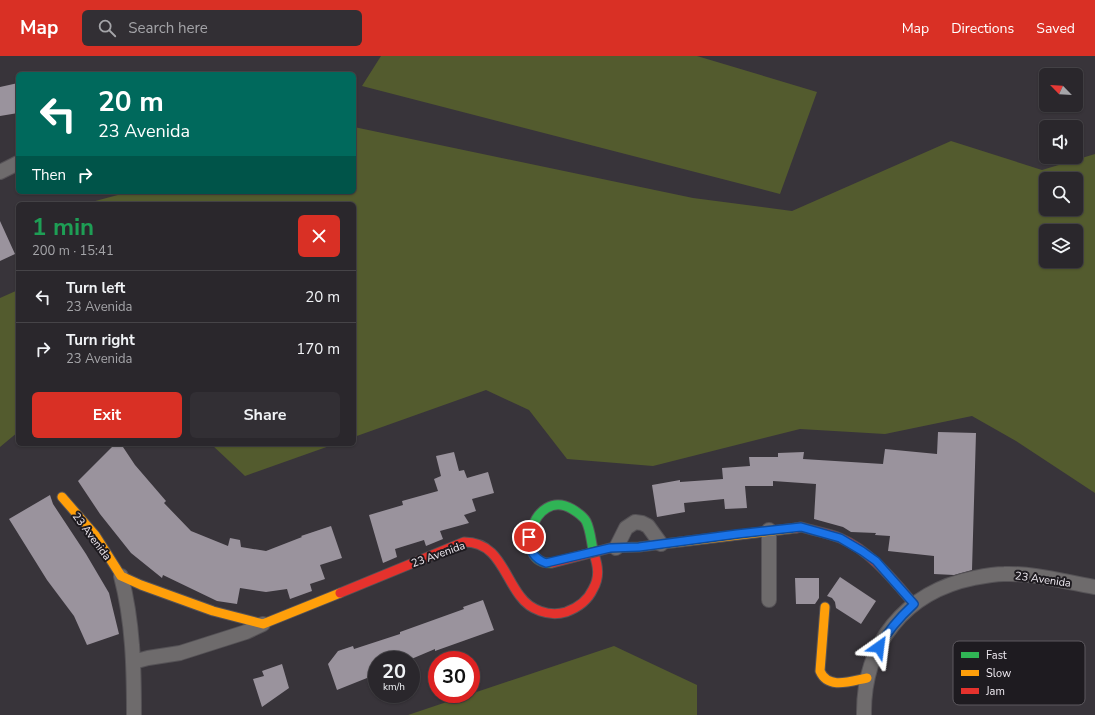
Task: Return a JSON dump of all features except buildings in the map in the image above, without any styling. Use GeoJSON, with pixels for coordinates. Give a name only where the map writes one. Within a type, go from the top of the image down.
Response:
{"type":"FeatureCollection","features":[{"type":"Feature","properties":{"kind":"street"},"geometry":{"type":"LineString","coordinates":[[0,172],[16,164]]}},
{"type":"Feature","properties":{"kind":"street","name":"23 Avenida"},"geometry":{"type":"LineString","coordinates":[[62,497],[95,536],[121,576],[129,609],[134,662],[134,715]]}},
{"type":"Feature","properties":{"kind":"street","name":"23 Avenida"},"geometry":{"type":"LineString","coordinates":[[134,662],[148,658],[180,653],[246,632],[262,624],[464,542],[475,542],[484,546],[492,554],[509,578],[521,599],[532,607],[541,612],[553,614],[570,610],[586,601],[592,592],[598,570],[587,523],[575,510],[560,504],[552,505],[541,514],[530,530],[529,537],[531,549],[536,558],[546,563],[552,563],[613,548],[639,547],[801,527],[840,538],[876,561],[914,604],[946,586],[957,582],[1003,574],[1026,575],[1095,587]]}},
{"type":"Feature","properties":{"kind":"street"},"geometry":{"type":"LineString","coordinates":[[613,548],[626,528],[636,522],[642,522],[648,526],[661,544]]}},
{"type":"Feature","properties":{"kind":"street"},"geometry":{"type":"LineString","coordinates":[[769,530],[769,600]]}},
{"type":"Feature","properties":{"kind":"street"},"geometry":{"type":"LineString","coordinates":[[121,576],[200,607],[262,624]]}},
{"type":"Feature","properties":{"kind":"street"},"geometry":{"type":"LineString","coordinates":[[864,715],[864,700],[867,678],[874,657],[884,637],[898,619],[914,604]]}},
{"type":"Feature","properties":{"kind":"street"},"geometry":{"type":"LineString","coordinates":[[825,607],[820,670],[823,678],[828,682],[838,683],[867,678]]}},
{"type":"Feature","properties":{"kind":"green space"},"geometry":{"type":"Polygon","coordinates":[[[381,56],[697,56],[817,92],[780,194],[362,86],[381,56]]]}},
{"type":"Feature","properties":{"kind":"green space"},"geometry":{"type":"Polygon","coordinates":[[[356,127],[693,198],[792,211],[951,141],[1042,170],[1062,164],[1083,164],[1083,158],[1095,154],[1095,493],[1016,441],[972,416],[885,434],[800,429],[653,466],[567,459],[529,410],[486,390],[356,436],[356,202],[92,202],[122,194],[356,194],[356,127]]]}},
{"type":"Feature","properties":{"kind":"green space"},"geometry":{"type":"Polygon","coordinates":[[[16,291],[16,434],[0,447],[0,298],[16,291]]]}},
{"type":"Feature","properties":{"kind":"green space"},"geometry":{"type":"Polygon","coordinates":[[[213,446],[329,446],[245,476],[213,446]]]}},
{"type":"Feature","properties":{"kind":"green space"},"geometry":{"type":"Polygon","coordinates":[[[614,646],[697,685],[697,715],[408,715],[444,703],[480,703],[480,691],[614,646]]]}},
{"type":"Feature","properties":{"kind":"traffic: fast"},"geometry":{"type":"LineString","coordinates":[[552,563],[539,560],[532,552],[530,541],[532,528],[538,517],[547,508],[558,505],[572,509],[585,519],[589,529],[594,554]]}},
{"type":"Feature","properties":{"kind":"traffic: slow"},"geometry":{"type":"LineString","coordinates":[[62,497],[95,535],[121,576],[141,585],[213,611],[263,624],[340,593]]}},
{"type":"Feature","properties":{"kind":"traffic: slow"},"geometry":{"type":"LineString","coordinates":[[610,548],[639,547],[796,528]]}},
{"type":"Feature","properties":{"kind":"traffic: slow"},"geometry":{"type":"LineString","coordinates":[[825,607],[820,671],[828,681],[840,683],[867,678]]}},
{"type":"Feature","properties":{"kind":"traffic: jam"},"geometry":{"type":"LineString","coordinates":[[796,528],[801,527],[840,538],[862,551],[881,567],[914,604]]}},
{"type":"Feature","properties":{"kind":"traffic: jam"},"geometry":{"type":"LineString","coordinates":[[340,593],[464,542],[475,543],[485,547],[492,553],[504,569],[520,596],[534,609],[553,614],[560,613],[566,612],[578,606],[591,593],[597,580],[597,563],[594,554]]}},
{"type":"Feature","properties":{"kind":"traffic: jam"},"geometry":{"type":"LineString","coordinates":[[552,563],[610,548]]}},
{"type":"Feature","properties":{"kind":"route"},"geometry":{"type":"LineString","coordinates":[[529,537],[529,543],[533,554],[536,558],[546,563],[552,563],[610,548],[639,547],[801,527],[840,538],[876,561],[914,604],[898,619],[884,637],[879,647]]}}]}
